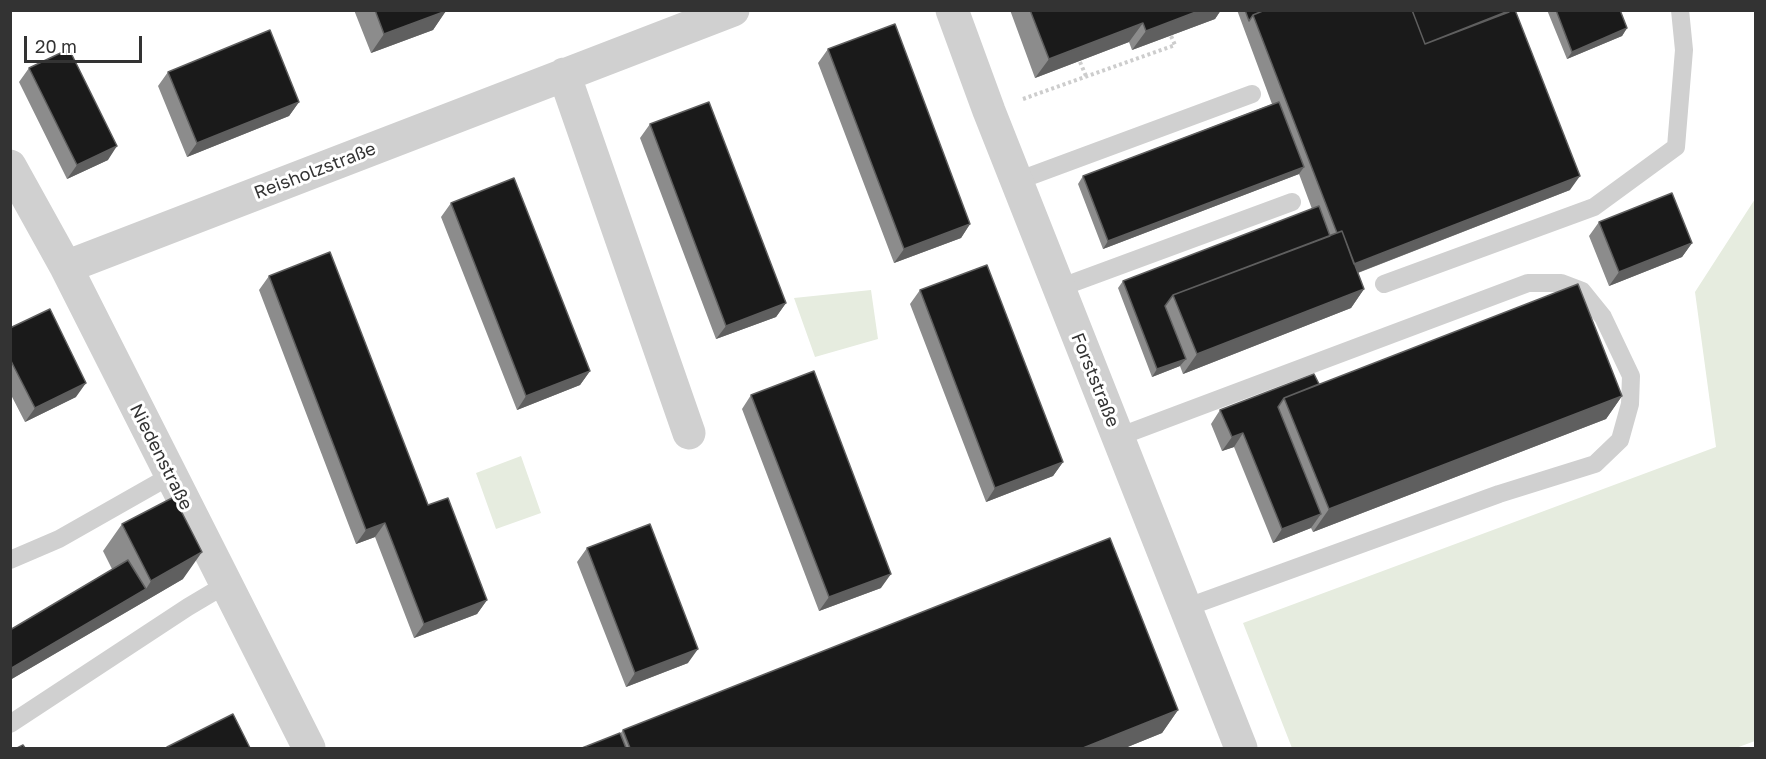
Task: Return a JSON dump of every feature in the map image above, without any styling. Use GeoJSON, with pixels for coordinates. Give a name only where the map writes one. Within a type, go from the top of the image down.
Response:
{"type":"FeatureCollection","features":[{"type":"Feature","properties":{"kind":"street","name":"Reisholzstraße"},"geometry":{"type":"LineString","coordinates":[[66,267],[733,10]]}},
{"type":"Feature","properties":{"kind":"street","name":"Forststraße"},"geometry":{"type":"LineString","coordinates":[[952,10],[1240,748]]}},
{"type":"Feature","properties":{"kind":"street"},"geometry":{"type":"LineString","coordinates":[[564,74],[689,433]]}},
{"type":"Feature","properties":{"kind":"street","name":"Niedenstraße"},"geometry":{"type":"LineString","coordinates":[[10,166],[66,267],[309,748]]}},
{"type":"Feature","properties":{"kind":"lane"},"geometry":{"type":"LineString","coordinates":[[1384,284],[1594,207],[1676,147],[1684,50],[1680,10]]}},
{"type":"Feature","properties":{"kind":"lane"},"geometry":{"type":"LineString","coordinates":[[1017,181],[1252,94]]}},
{"type":"Feature","properties":{"kind":"lane"},"geometry":{"type":"LineString","coordinates":[[1059,288],[1292,202]]}},
{"type":"Feature","properties":{"kind":"lane"},"geometry":{"type":"LineString","coordinates":[[1118,437],[1528,283],[1561,283],[1582,291],[1603,316],[1631,376],[1630,404],[1620,440],[1595,464],[1499,494],[1185,608]]}},
{"type":"Feature","properties":{"kind":"lane"},"geometry":{"type":"LineString","coordinates":[[10,560],[59,539],[170,476]]}},
{"type":"Feature","properties":{"kind":"lane"},"geometry":{"type":"LineString","coordinates":[[10,724],[225,585]]}},
{"type":"Feature","properties":{"kind":"path"},"geometry":{"type":"LineString","coordinates":[[1019,101],[1175,45],[1171,36]]}},
{"type":"Feature","properties":{"kind":"path"},"geometry":{"type":"LineString","coordinates":[[1080,62],[1086,76]]}},
{"type":"Feature","properties":{"kind":"shaded area"},"geometry":{"type":"Polygon","coordinates":[[[1755,199],[1755,741],[1736,748],[1292,748],[1243,623],[1716,447],[1695,292],[1755,199]]]}},
{"type":"Feature","properties":{"kind":"shaded area"},"geometry":{"type":"Polygon","coordinates":[[[871,290],[878,339],[815,357],[794,298],[871,290]]]}},
{"type":"Feature","properties":{"kind":"shaded area"},"geometry":{"type":"Polygon","coordinates":[[[521,456],[541,513],[496,529],[476,473],[521,456]]]}},
{"type":"Feature","properties":{"kind":"building"},"geometry":{"type":"Polygon","coordinates":[[[375,10],[446,10],[446,11],[384,34],[375,10]]]}},
{"type":"Feature","properties":{"kind":"building"},"geometry":{"type":"Polygon","coordinates":[[[1030,10],[1201,10],[1146,31],[1143,23],[1049,59],[1030,10]]]}},
{"type":"Feature","properties":{"kind":"building"},"geometry":{"type":"Polygon","coordinates":[[[1245,10],[1265,10],[1253,15],[1249,21],[1245,10]]]}},
{"type":"Feature","properties":{"kind":"building"},"geometry":{"type":"Polygon","coordinates":[[[1265,10],[1412,10],[1425,44],[1515,10],[1580,176],[1354,264],[1342,231],[1337,233],[1253,15],[1265,10]]]}},
{"type":"Feature","properties":{"kind":"building"},"geometry":{"type":"Polygon","coordinates":[[[1412,10],[1508,10],[1509,12],[1425,44],[1412,10]]]}},
{"type":"Feature","properties":{"kind":"building"},"geometry":{"type":"Polygon","coordinates":[[[1556,10],[1620,10],[1627,28],[1572,52],[1556,10]]]}},
{"type":"Feature","properties":{"kind":"building"},"geometry":{"type":"Polygon","coordinates":[[[895,24],[970,224],[904,249],[828,49],[895,24]]]}},
{"type":"Feature","properties":{"kind":"building"},"geometry":{"type":"Polygon","coordinates":[[[270,30],[299,102],[197,143],[168,72],[270,30]]]}},
{"type":"Feature","properties":{"kind":"building"},"geometry":{"type":"Polygon","coordinates":[[[69,49],[117,146],[77,165],[29,68],[69,49]]]}},
{"type":"Feature","properties":{"kind":"building"},"geometry":{"type":"Polygon","coordinates":[[[709,102],[786,303],[726,326],[650,124],[709,102]]]}},
{"type":"Feature","properties":{"kind":"building"},"geometry":{"type":"Polygon","coordinates":[[[1279,102],[1304,167],[1108,241],[1083,176],[1279,102]]]}},
{"type":"Feature","properties":{"kind":"building"},"geometry":{"type":"Polygon","coordinates":[[[514,178],[590,371],[526,396],[451,203],[514,178]]]}},
{"type":"Feature","properties":{"kind":"building"},"geometry":{"type":"Polygon","coordinates":[[[1672,193],[1692,243],[1619,272],[1599,222],[1672,193]]]}},
{"type":"Feature","properties":{"kind":"building"},"geometry":{"type":"Polygon","coordinates":[[[1319,206],[1330,236],[1173,295],[1165,306],[1186,359],[1157,369],[1123,281],[1319,206]]]}},
{"type":"Feature","properties":{"kind":"building"},"geometry":{"type":"Polygon","coordinates":[[[1342,231],[1364,289],[1197,354],[1173,295],[1342,231]]]}},
{"type":"Feature","properties":{"kind":"building"},"geometry":{"type":"Polygon","coordinates":[[[330,252],[428,505],[448,498],[487,600],[424,624],[385,523],[366,530],[269,276],[330,252]]]}},
{"type":"Feature","properties":{"kind":"building"},"geometry":{"type":"Polygon","coordinates":[[[987,265],[1063,462],[995,488],[920,290],[987,265]]]}},
{"type":"Feature","properties":{"kind":"building"},"geometry":{"type":"Polygon","coordinates":[[[1578,284],[1622,396],[1329,509],[1284,398],[1578,284]]]}},
{"type":"Feature","properties":{"kind":"building"},"geometry":{"type":"Polygon","coordinates":[[[50,309],[86,383],[35,408],[10,359],[10,328],[50,309]]]}},
{"type":"Feature","properties":{"kind":"building"},"geometry":{"type":"Polygon","coordinates":[[[814,371],[891,574],[829,597],[751,395],[814,371]]]}},
{"type":"Feature","properties":{"kind":"building"},"geometry":{"type":"Polygon","coordinates":[[[1314,374],[1319,384],[1284,398],[1278,407],[1321,514],[1282,529],[1243,433],[1232,437],[1220,410],[1314,374]]]}},
{"type":"Feature","properties":{"kind":"building"},"geometry":{"type":"Polygon","coordinates":[[[174,497],[202,552],[151,581],[122,524],[174,497]]]}},
{"type":"Feature","properties":{"kind":"building"},"geometry":{"type":"Polygon","coordinates":[[[650,524],[698,649],[635,673],[587,548],[650,524]]]}},
{"type":"Feature","properties":{"kind":"building"},"geometry":{"type":"Polygon","coordinates":[[[1110,538],[1178,710],[1083,748],[630,748],[623,730],[1110,538]]]}},
{"type":"Feature","properties":{"kind":"building"},"geometry":{"type":"Polygon","coordinates":[[[128,560],[146,589],[10,669],[10,630],[128,560]]]}},
{"type":"Feature","properties":{"kind":"building"},"geometry":{"type":"Polygon","coordinates":[[[233,714],[250,748],[167,748],[167,747],[233,714]]]}},
{"type":"Feature","properties":{"kind":"building"},"geometry":{"type":"Polygon","coordinates":[[[620,733],[626,748],[582,748],[620,733]]]}}]}
